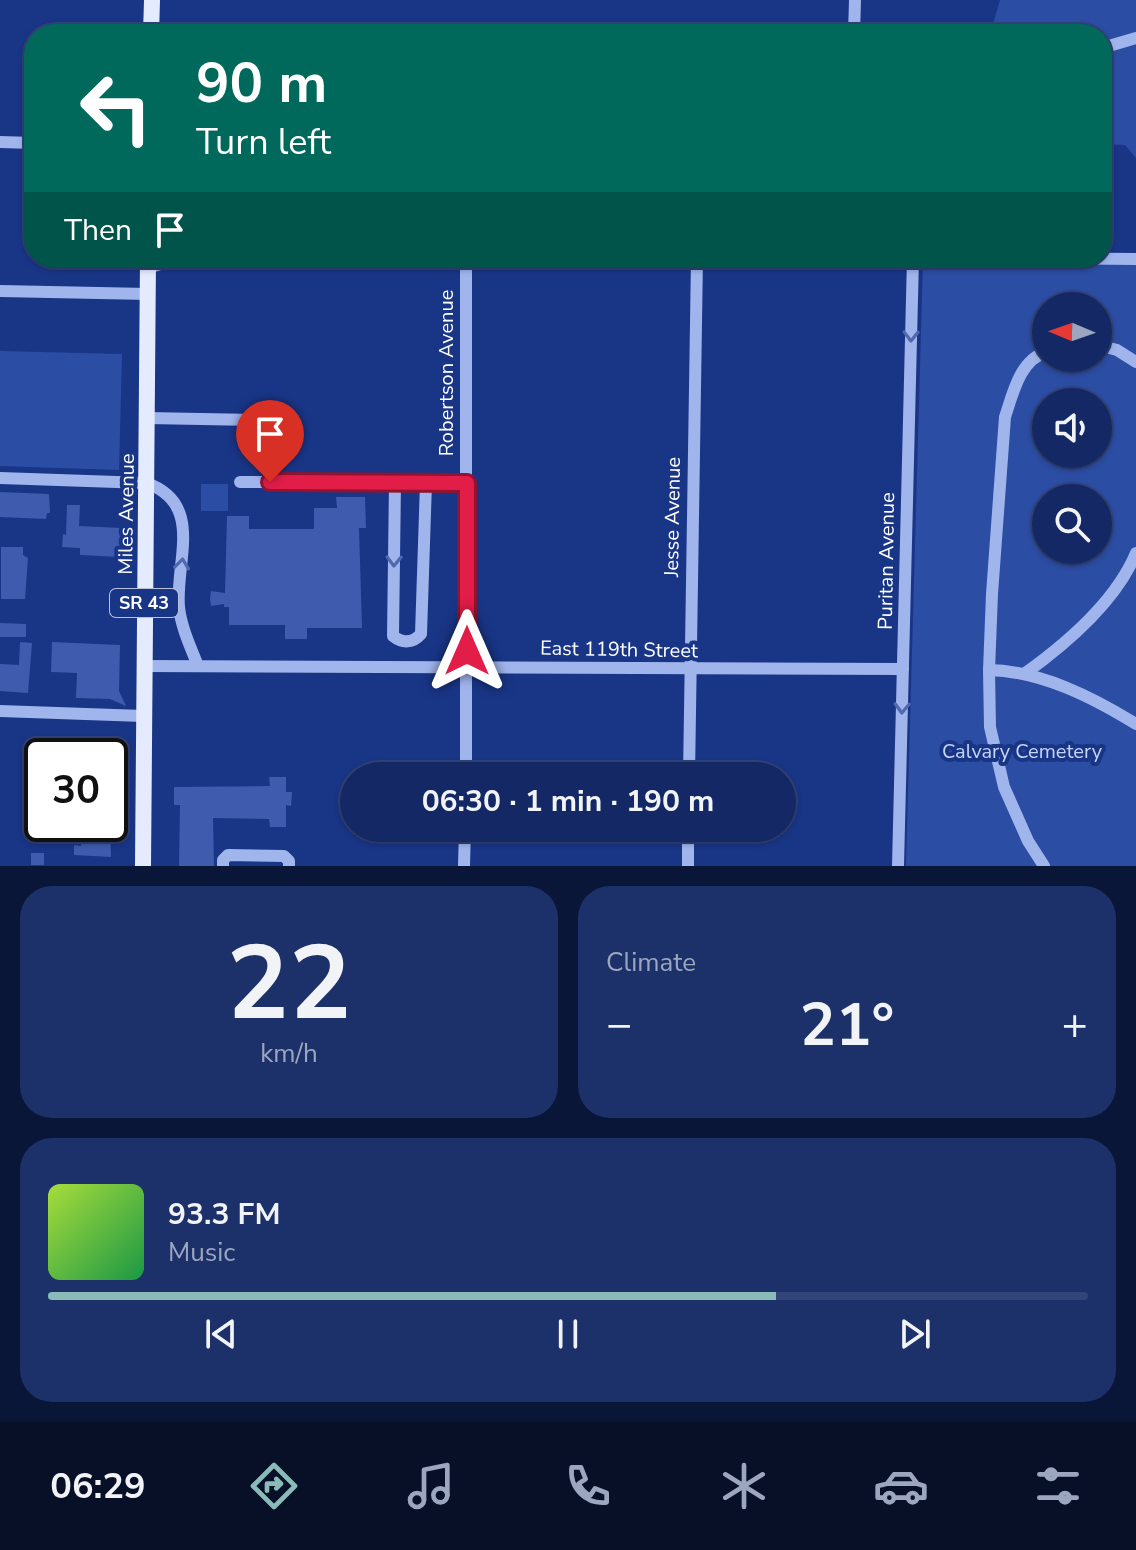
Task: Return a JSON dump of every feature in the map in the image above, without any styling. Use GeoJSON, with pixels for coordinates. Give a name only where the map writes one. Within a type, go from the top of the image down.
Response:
{"type":"FeatureCollection","features":[{"type":"Feature","properties":{"kind":"main road"},"geometry":{"type":"LineString","coordinates":[[151,24],[152,0]]}},
{"type":"Feature","properties":{"kind":"main road","name":"Miles Avenue"},"geometry":{"type":"LineString","coordinates":[[143,866],[148,268]]}},
{"type":"Feature","properties":{"kind":"street"},"geometry":{"type":"LineString","coordinates":[[854,24],[855,0]]}},
{"type":"Feature","properties":{"kind":"street"},"geometry":{"type":"LineString","coordinates":[[1112,45],[1136,38]]}},
{"type":"Feature","properties":{"kind":"street"},"geometry":{"type":"LineString","coordinates":[[0,142],[24,143]]}},
{"type":"Feature","properties":{"kind":"street"},"geometry":{"type":"LineString","coordinates":[[1112,259],[1136,259]]}},
{"type":"Feature","properties":{"kind":"street","name":"Robertson Avenue"},"geometry":{"type":"LineString","coordinates":[[466,268],[466,762]]}},
{"type":"Feature","properties":{"kind":"street","name":"Jesse Avenue"},"geometry":{"type":"LineString","coordinates":[[689,762],[697,268]]}},
{"type":"Feature","properties":{"kind":"street","name":"Puritan Avenue"},"geometry":{"type":"LineString","coordinates":[[898,866],[913,268]]}},
{"type":"Feature","properties":{"kind":"street"},"geometry":{"type":"LineString","coordinates":[[0,291],[148,294]]}},
{"type":"Feature","properties":{"kind":"street"},"geometry":{"type":"LineString","coordinates":[[1112,349],[1136,362]]}},
{"type":"Feature","properties":{"kind":"street"},"geometry":{"type":"LineString","coordinates":[[1032,361],[1018,379],[1005,417],[989,670],[990,727],[1004,787],[1028,841],[1044,866]]}},
{"type":"Feature","properties":{"kind":"street"},"geometry":{"type":"LineString","coordinates":[[147,418],[256,420],[287,429]]}},
{"type":"Feature","properties":{"kind":"street"},"geometry":{"type":"LineString","coordinates":[[0,478],[146,483],[166,491],[174,501],[183,524],[179,612],[198,666]]}},
{"type":"Feature","properties":{"kind":"street"},"geometry":{"type":"LineString","coordinates":[[240,482],[467,483]]}},
{"type":"Feature","properties":{"kind":"street"},"geometry":{"type":"LineString","coordinates":[[395,483],[393,636],[407,642],[416,640],[421,634],[426,483]]}},
{"type":"Feature","properties":{"kind":"street"},"geometry":{"type":"LineString","coordinates":[[1024,674],[1053,654],[1095,613],[1136,553]]}},
{"type":"Feature","properties":{"kind":"street","name":"East 119th Street"},"geometry":{"type":"LineString","coordinates":[[144,666],[903,669]]}},
{"type":"Feature","properties":{"kind":"street"},"geometry":{"type":"LineString","coordinates":[[989,670],[1011,670],[1058,684],[1116,711],[1136,724]]}},
{"type":"Feature","properties":{"kind":"street"},"geometry":{"type":"LineString","coordinates":[[0,711],[143,716]]}},
{"type":"Feature","properties":{"kind":"street"},"geometry":{"type":"LineString","coordinates":[[464,866],[465,842]]}},
{"type":"Feature","properties":{"kind":"street"},"geometry":{"type":"LineString","coordinates":[[688,842],[688,866]]}},
{"type":"Feature","properties":{"kind":"street"},"geometry":{"type":"LineString","coordinates":[[223,866],[223,860],[228,855],[284,856],[289,866]]}},
{"type":"Feature","properties":{"kind":"green space"},"geometry":{"type":"Polygon","coordinates":[[[1000,0],[1136,0],[1136,158],[1125,145],[1112,144],[1112,24],[993,24],[1000,0]]]}},
{"type":"Feature","properties":{"kind":"green space","name":"Calvary Cemetery"},"geometry":{"type":"Polygon","coordinates":[[[1112,264],[1136,265],[1136,866],[906,866],[923,268],[1112,268],[1112,264]]]}},
{"type":"Feature","properties":{"kind":"green space"},"geometry":{"type":"Polygon","coordinates":[[[0,351],[122,354],[119,470],[0,466],[0,351]]]}},
{"type":"Feature","properties":{"kind":"green space"},"geometry":{"type":"Polygon","coordinates":[[[201,484],[228,484],[228,511],[201,511],[201,484]]]}},
{"type":"Feature","properties":{"kind":"building"},"geometry":{"type":"Polygon","coordinates":[[[0,492],[49,494],[50,513],[47,513],[46,519],[0,517],[0,492]]]}},
{"type":"Feature","properties":{"kind":"building"},"geometry":{"type":"Polygon","coordinates":[[[336,497],[365,497],[366,528],[359,528],[362,628],[307,628],[307,639],[285,639],[285,625],[229,625],[229,607],[224,607],[224,604],[211,606],[210,599],[211,591],[225,593],[227,516],[249,516],[249,529],[314,529],[314,508],[337,508],[336,497]]]}},
{"type":"Feature","properties":{"kind":"building"},"geometry":{"type":"Polygon","coordinates":[[[67,505],[80,505],[79,526],[121,528],[120,557],[80,555],[80,548],[62,547],[63,534],[66,535],[67,505]]]}},
{"type":"Feature","properties":{"kind":"building"},"geometry":{"type":"Polygon","coordinates":[[[1,547],[23,547],[23,555],[28,558],[25,599],[1,599],[1,547]]]}},
{"type":"Feature","properties":{"kind":"building"},"geometry":{"type":"Polygon","coordinates":[[[0,623],[26,624],[26,637],[0,637],[0,623]]]}},
{"type":"Feature","properties":{"kind":"building"},"geometry":{"type":"Polygon","coordinates":[[[20,642],[32,643],[28,693],[0,691],[0,664],[19,665],[20,642]]]}},
{"type":"Feature","properties":{"kind":"building"},"geometry":{"type":"Polygon","coordinates":[[[52,642],[120,645],[119,691],[126,706],[110,699],[76,698],[77,673],[51,672],[52,642]]]}},
{"type":"Feature","properties":{"kind":"building"},"geometry":{"type":"Polygon","coordinates":[[[269,777],[286,777],[286,792],[292,792],[291,806],[286,805],[286,827],[270,827],[269,819],[213,818],[214,866],[179,866],[180,805],[174,805],[174,787],[270,786],[269,777]]]}},
{"type":"Feature","properties":{"kind":"building"},"geometry":{"type":"Polygon","coordinates":[[[81,842],[111,842],[111,857],[74,855],[74,845],[81,846],[81,842]]]}},
{"type":"Feature","properties":{"kind":"building"},"geometry":{"type":"Polygon","coordinates":[[[31,853],[44,853],[44,865],[31,865],[31,853]]]}},
{"type":"Feature","properties":{"kind":"route"},"geometry":{"type":"LineString","coordinates":[[270,482],[467,483],[467,651]]}}]}
